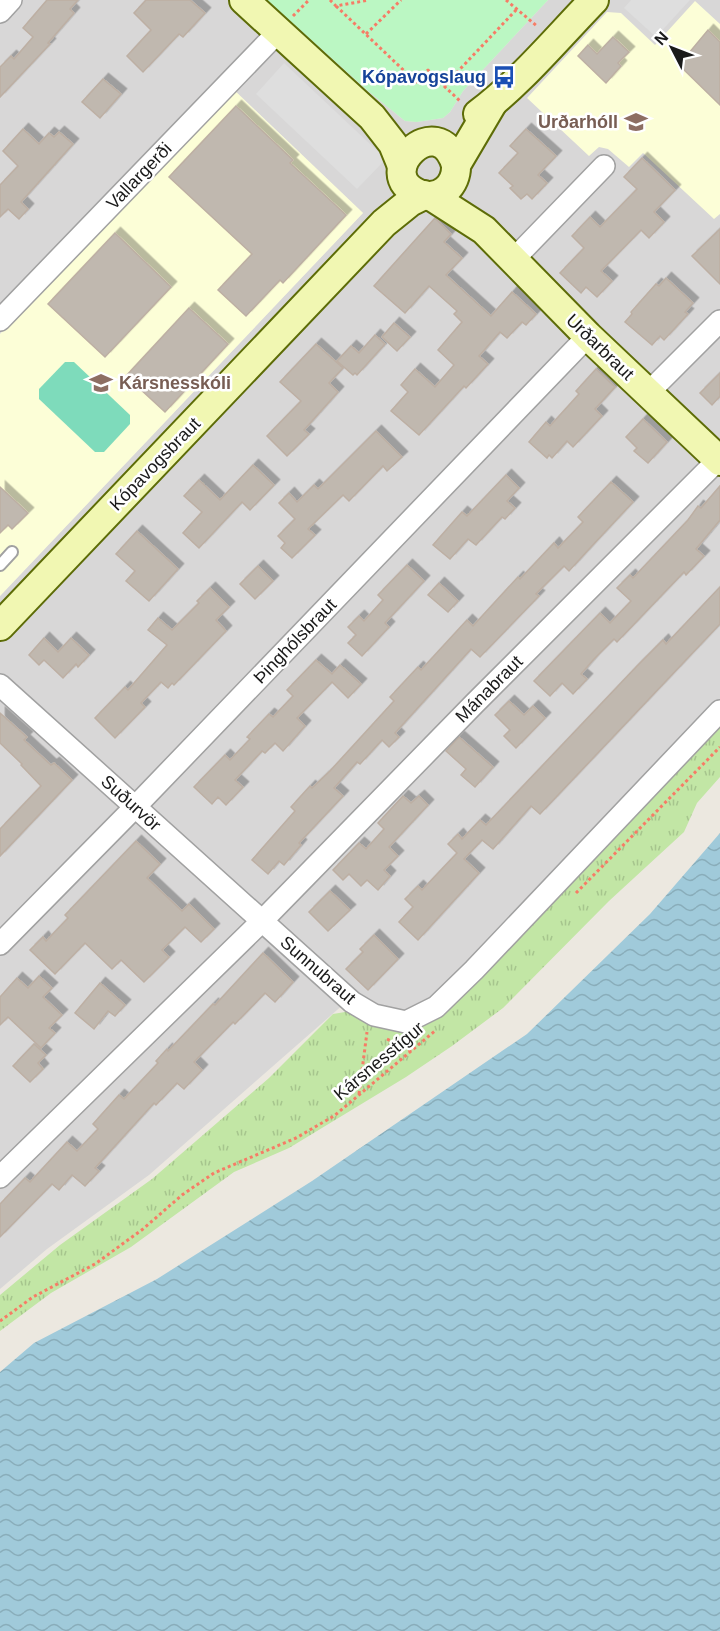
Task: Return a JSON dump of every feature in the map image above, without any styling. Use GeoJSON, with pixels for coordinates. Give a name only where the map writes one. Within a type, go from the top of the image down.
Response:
{"type":"FeatureCollection","features":[{"type":"Feature","properties":{"kind":"street"},"geometry":{"type":"LineString","coordinates":[[0,12],[11,0]]}},
{"type":"Feature","properties":{"kind":"street"},"geometry":{"type":"LineString","coordinates":[[244,0],[372,117],[393,144],[415,184]]}},
{"type":"Feature","properties":{"kind":"street"},"geometry":{"type":"LineString","coordinates":[[415,184],[405,157],[411,150],[418,144],[430,142],[461,126],[479,105],[594,0]]}},
{"type":"Feature","properties":{"kind":"street","name":"Vallargerði"},"geometry":{"type":"LineString","coordinates":[[0,320],[278,32]]}},
{"type":"Feature","properties":{"kind":"street"},"geometry":{"type":"LineString","coordinates":[[415,184],[447,189],[479,105]]}},
{"type":"Feature","properties":{"kind":"street"},"geometry":{"type":"LineString","coordinates":[[372,117],[448,149],[456,170]]}},
{"type":"Feature","properties":{"kind":"street"},"geometry":{"type":"LineString","coordinates":[[513,260],[604,166]]}},
{"type":"Feature","properties":{"kind":"street","name":"Urðarbraut"},"geometry":{"type":"LineString","coordinates":[[456,170],[466,197],[484,230]]}},
{"type":"Feature","properties":{"kind":"street","name":"Urðarbraut"},"geometry":{"type":"LineString","coordinates":[[415,184],[484,230],[588,336],[719,460]]}},
{"type":"Feature","properties":{"kind":"street","name":"Kópavogsbraut"},"geometry":{"type":"LineString","coordinates":[[0,626],[384,223],[410,202],[415,184]]}},
{"type":"Feature","properties":{"kind":"street"},"geometry":{"type":"LineString","coordinates":[[648,393],[720,321]]}},
{"type":"Feature","properties":{"kind":"street","name":"Þinghólsbraut"},"geometry":{"type":"LineString","coordinates":[[0,944],[135,807],[588,336]]}},
{"type":"Feature","properties":{"kind":"street","name":"Mánabraut"},"geometry":{"type":"LineString","coordinates":[[262,921],[719,460]]}},
{"type":"Feature","properties":{"kind":"street","name":"Suðurvör"},"geometry":{"type":"LineString","coordinates":[[0,685],[262,921]]}},
{"type":"Feature","properties":{"kind":"street","name":"Sunnubraut"},"geometry":{"type":"LineString","coordinates":[[262,921],[352,1002],[374,1015],[406,1022],[436,1007],[474,970],[720,711]]}},
{"type":"Feature","properties":{"kind":"street"},"geometry":{"type":"LineString","coordinates":[[0,1177],[262,921]]}},
{"type":"Feature","properties":{"kind":"lane"},"geometry":{"type":"LineString","coordinates":[[0,565],[12,552]]}},
{"type":"Feature","properties":{"kind":"path"},"geometry":{"type":"LineString","coordinates":[[330,0],[417,82],[428,70],[444,86],[479,105]]}},
{"type":"Feature","properties":{"kind":"path"},"geometry":{"type":"LineString","coordinates":[[336,6],[369,0]]}},
{"type":"Feature","properties":{"kind":"path"},"geometry":{"type":"LineString","coordinates":[[366,34],[401,0]]}},
{"type":"Feature","properties":{"kind":"path"},"geometry":{"type":"LineString","coordinates":[[506,0],[538,27]]}},
{"type":"Feature","properties":{"kind":"path"},"geometry":{"type":"LineString","coordinates":[[444,86],[517,9]]}},
{"type":"Feature","properties":{"kind":"path"},"geometry":{"type":"LineString","coordinates":[[571,898],[720,747]]}},
{"type":"Feature","properties":{"kind":"path"},"geometry":{"type":"LineString","coordinates":[[359,1095],[367,1029],[376,1034]]}},
{"type":"Feature","properties":{"kind":"path","name":"Kársnesstígur"},"geometry":{"type":"LineString","coordinates":[[0,1321],[33,1297],[94,1264],[143,1229],[182,1195],[214,1173],[296,1138],[334,1116],[437,1030]]}},
{"type":"Feature","properties":{"kind":"path"},"geometry":{"type":"LineString","coordinates":[[385,1038],[412,1051]]}},
{"type":"Feature","properties":{"kind":"shaded area"},"geometry":{"type":"Polygon","coordinates":[[[0,0],[267,0],[368,91],[405,121],[417,122],[443,118],[450,112],[463,91],[548,0],[720,0],[720,722],[408,1025],[345,1003],[149,1175],[47,1249],[0,1289],[0,596],[363,213],[233,89],[0,334],[0,0]]]}},
{"type":"Feature","properties":{"kind":"shaded area"},"geometry":{"type":"Polygon","coordinates":[[[631,0],[690,0],[656,37],[624,8],[631,0]]]}},
{"type":"Feature","properties":{"kind":"shaded area","name":"Urðarhóll"},"geometry":{"type":"Polygon","coordinates":[[[695,1],[720,24],[720,214],[714,219],[643,153],[629,167],[608,149],[599,147],[589,156],[527,98],[607,12],[621,13],[655,45],[695,1]]]}},
{"type":"Feature","properties":{"kind":"shaded area"},"geometry":{"type":"Polygon","coordinates":[[[284,63],[386,159],[357,189],[256,94],[284,63]]]}},
{"type":"Feature","properties":{"kind":"shaded area","name":"Kársnesskóli"},"geometry":{"type":"Polygon","coordinates":[[[233,89],[363,213],[0,596],[0,334],[233,89]]]}},
{"type":"Feature","properties":{"kind":"green space"},"geometry":{"type":"Polygon","coordinates":[[[267,0],[548,0],[463,91],[450,112],[443,118],[417,122],[405,121],[368,91],[267,0]]]}},
{"type":"Feature","properties":{"kind":"green space"},"geometry":{"type":"Polygon","coordinates":[[[65,362],[74,362],[130,415],[130,424],[104,452],[95,452],[39,399],[39,389],[65,362]]]}},
{"type":"Feature","properties":{"kind":"green space"},"geometry":{"type":"Polygon","coordinates":[[[720,727],[720,777],[697,803],[684,832],[609,901],[503,1008],[406,1077],[289,1148],[234,1172],[131,1247],[51,1293],[0,1331],[0,1295],[60,1245],[152,1179],[269,1078],[333,1014],[357,1010],[408,1026],[498,952],[720,727]]]}},
{"type":"Feature","properties":{"kind":"water"},"geometry":{"type":"Polygon","coordinates":[[[720,833],[720,1631],[0,1631],[0,1372],[34,1343],[157,1279],[312,1181],[527,1034],[650,914],[720,833]]]}},
{"type":"Feature","properties":{"kind":"building"},"geometry":{"type":"Polygon","coordinates":[[[47,0],[78,0],[70,9],[74,13],[48,43],[50,44],[0,97],[0,67],[11,56],[14,59],[33,37],[23,28],[47,0]]]}},
{"type":"Feature","properties":{"kind":"building"},"geometry":{"type":"Polygon","coordinates":[[[146,0],[190,0],[205,13],[183,37],[179,34],[143,72],[127,56],[151,30],[134,13],[146,0]]]}},
{"type":"Feature","properties":{"kind":"building"},"geometry":{"type":"Polygon","coordinates":[[[708,30],[720,42],[720,105],[679,65],[708,30]]]}},
{"type":"Feature","properties":{"kind":"building"},"geometry":{"type":"Polygon","coordinates":[[[613,37],[629,52],[618,63],[621,66],[606,83],[578,56],[588,45],[597,54],[613,37]]]}},
{"type":"Feature","properties":{"kind":"building"},"geometry":{"type":"Polygon","coordinates":[[[103,79],[121,94],[100,118],[82,102],[103,79]]]}},
{"type":"Feature","properties":{"kind":"building"},"geometry":{"type":"Polygon","coordinates":[[[236,106],[293,160],[290,163],[346,215],[283,283],[280,280],[246,316],[218,290],[252,254],[169,177],[236,106]]]}},
{"type":"Feature","properties":{"kind":"building"},"geometry":{"type":"Polygon","coordinates":[[[23,129],[39,144],[49,133],[54,137],[59,132],[73,144],[21,202],[28,209],[19,219],[8,209],[0,217],[0,185],[18,166],[3,151],[23,129]]]}},
{"type":"Feature","properties":{"kind":"building"},"geometry":{"type":"Polygon","coordinates":[[[526,129],[556,156],[538,175],[547,183],[532,199],[527,194],[521,199],[510,188],[513,186],[499,173],[518,153],[510,146],[526,129]]]}},
{"type":"Feature","properties":{"kind":"building"},"geometry":{"type":"Polygon","coordinates":[[[642,158],[675,190],[654,212],[664,222],[649,238],[641,230],[601,271],[612,281],[597,297],[586,287],[581,293],[560,273],[584,248],[572,236],[590,217],[600,227],[637,189],[624,177],[642,158]]]}},
{"type":"Feature","properties":{"kind":"building"},"geometry":{"type":"Polygon","coordinates":[[[435,218],[451,234],[444,242],[462,258],[446,275],[491,316],[512,292],[536,314],[526,325],[522,322],[507,338],[500,332],[479,356],[488,364],[466,388],[464,386],[419,435],[391,411],[408,392],[401,385],[415,369],[435,387],[454,365],[438,350],[462,322],[454,314],[457,311],[429,286],[405,313],[374,286],[435,218]]]}},
{"type":"Feature","properties":{"kind":"building"},"geometry":{"type":"Polygon","coordinates":[[[720,229],[720,284],[692,256],[720,229]]]}},
{"type":"Feature","properties":{"kind":"building"},"geometry":{"type":"Polygon","coordinates":[[[115,233],[171,287],[105,357],[48,304],[115,233]]]}},
{"type":"Feature","properties":{"kind":"building"},"geometry":{"type":"Polygon","coordinates":[[[666,278],[693,303],[685,312],[688,314],[664,340],[660,336],[652,345],[625,322],[656,284],[659,286],[666,278]]]}},
{"type":"Feature","properties":{"kind":"building"},"geometry":{"type":"Polygon","coordinates":[[[189,308],[228,344],[165,412],[126,376],[189,308]]]}},
{"type":"Feature","properties":{"kind":"building"},"geometry":{"type":"Polygon","coordinates":[[[394,323],[410,337],[397,351],[382,337],[394,323]]]}},
{"type":"Feature","properties":{"kind":"building"},"geometry":{"type":"Polygon","coordinates":[[[375,335],[385,344],[357,375],[355,373],[353,375],[337,361],[351,346],[359,353],[375,335]]]}},
{"type":"Feature","properties":{"kind":"building"},"geometry":{"type":"Polygon","coordinates":[[[316,344],[343,368],[329,383],[338,392],[304,430],[309,434],[287,456],[267,436],[301,401],[280,382],[316,344]]]}},
{"type":"Feature","properties":{"kind":"building"},"geometry":{"type":"Polygon","coordinates":[[[596,369],[615,387],[595,409],[602,416],[573,447],[567,441],[552,458],[549,455],[547,458],[529,442],[546,422],[550,426],[579,394],[576,391],[596,369]]]}},
{"type":"Feature","properties":{"kind":"building"},"geometry":{"type":"Polygon","coordinates":[[[720,373],[720,396],[712,405],[700,393],[720,373]]]}},
{"type":"Feature","properties":{"kind":"building"},"geometry":{"type":"Polygon","coordinates":[[[643,419],[667,442],[648,463],[634,451],[637,448],[626,437],[643,419]]]}},
{"type":"Feature","properties":{"kind":"building"},"geometry":{"type":"Polygon","coordinates":[[[376,431],[402,457],[387,471],[383,466],[349,501],[343,495],[308,529],[315,535],[292,558],[281,548],[285,543],[278,536],[295,519],[279,503],[289,493],[297,502],[314,485],[318,489],[376,431]]]}},
{"type":"Feature","properties":{"kind":"building"},"geometry":{"type":"Polygon","coordinates":[[[253,465],[274,485],[250,510],[242,502],[199,548],[183,533],[202,512],[184,496],[199,480],[220,500],[253,465]]]}},
{"type":"Feature","properties":{"kind":"building"},"geometry":{"type":"Polygon","coordinates":[[[506,475],[519,488],[507,501],[515,508],[505,519],[502,517],[476,545],[468,539],[450,559],[433,545],[462,512],[467,516],[506,475]]]}},
{"type":"Feature","properties":{"kind":"building"},"geometry":{"type":"Polygon","coordinates":[[[611,482],[633,502],[569,571],[564,566],[536,594],[539,596],[480,657],[471,649],[395,733],[399,737],[389,747],[382,740],[360,764],[357,762],[334,788],[343,796],[299,843],[301,845],[284,865],[279,861],[268,874],[252,860],[295,811],[291,807],[310,786],[312,788],[330,771],[394,701],[390,697],[418,667],[421,670],[467,620],[473,626],[518,577],[520,579],[554,543],[558,548],[583,522],[578,517],[611,482]]]}},
{"type":"Feature","properties":{"kind":"building"},"geometry":{"type":"Polygon","coordinates":[[[720,486],[720,520],[696,549],[704,556],[686,575],[684,572],[617,642],[614,639],[594,659],[581,674],[587,679],[573,694],[562,683],[550,696],[534,681],[600,613],[610,623],[631,601],[617,588],[630,575],[633,578],[688,520],[698,506],[701,508],[720,486]]]}},
{"type":"Feature","properties":{"kind":"building"},"geometry":{"type":"Polygon","coordinates":[[[0,487],[28,513],[12,529],[8,525],[0,533],[0,487]]]}},
{"type":"Feature","properties":{"kind":"building"},"geometry":{"type":"Polygon","coordinates":[[[137,531],[178,569],[149,601],[126,581],[135,571],[116,554],[137,531]]]}},
{"type":"Feature","properties":{"kind":"building"},"geometry":{"type":"Polygon","coordinates":[[[407,565],[424,581],[385,623],[389,627],[362,656],[348,643],[356,635],[348,627],[359,616],[364,621],[383,600],[378,595],[407,565]]]}},
{"type":"Feature","properties":{"kind":"building"},"geometry":{"type":"Polygon","coordinates":[[[258,566],[273,581],[255,599],[240,584],[258,566]]]}},
{"type":"Feature","properties":{"kind":"building"},"geometry":{"type":"Polygon","coordinates":[[[439,583],[458,601],[448,612],[428,595],[439,583]]]}},
{"type":"Feature","properties":{"kind":"building"},"geometry":{"type":"Polygon","coordinates":[[[720,587],[720,624],[540,814],[531,806],[493,849],[482,840],[464,859],[479,873],[418,940],[399,922],[413,907],[405,899],[418,886],[422,890],[457,853],[448,844],[458,834],[462,839],[480,820],[486,825],[637,666],[663,640],[666,644],[720,587]]]}},
{"type":"Feature","properties":{"kind":"building"},"geometry":{"type":"Polygon","coordinates":[[[210,588],[229,607],[216,620],[226,631],[174,685],[172,683],[168,688],[161,682],[141,703],[145,707],[115,738],[95,718],[125,687],[128,690],[167,645],[148,630],[158,618],[172,630],[199,603],[197,601],[210,588]]]}},
{"type":"Feature","properties":{"kind":"building"},"geometry":{"type":"Polygon","coordinates":[[[44,638],[58,652],[71,638],[89,655],[78,667],[76,664],[63,678],[44,660],[39,665],[29,655],[44,638]]]}},
{"type":"Feature","properties":{"kind":"building"},"geometry":{"type":"Polygon","coordinates":[[[316,660],[332,674],[340,665],[361,684],[348,698],[332,682],[297,718],[305,726],[283,751],[275,743],[265,753],[262,751],[235,780],[243,787],[226,805],[218,797],[212,804],[194,787],[225,755],[230,760],[250,739],[247,737],[269,714],[273,717],[293,696],[287,690],[316,660]]]}},
{"type":"Feature","properties":{"kind":"building"},"geometry":{"type":"Polygon","coordinates":[[[509,701],[524,715],[533,706],[545,718],[516,748],[504,736],[510,730],[495,715],[509,701]]]}},
{"type":"Feature","properties":{"kind":"building"},"geometry":{"type":"Polygon","coordinates":[[[0,713],[27,737],[24,740],[51,765],[54,763],[72,780],[0,856],[0,829],[41,786],[0,743],[0,713]]]}},
{"type":"Feature","properties":{"kind":"building"},"geometry":{"type":"Polygon","coordinates":[[[459,737],[493,767],[475,787],[461,775],[466,769],[446,751],[459,737]]]}},
{"type":"Feature","properties":{"kind":"building"},"geometry":{"type":"Polygon","coordinates":[[[403,796],[411,803],[419,796],[428,805],[389,847],[398,856],[384,870],[390,876],[378,890],[367,880],[361,886],[349,874],[343,880],[333,870],[359,843],[366,849],[384,829],[378,823],[403,796]]]}},
{"type":"Feature","properties":{"kind":"building"},"geometry":{"type":"Polygon","coordinates":[[[136,841],[160,864],[147,878],[182,911],[189,904],[214,929],[201,942],[185,927],[162,950],[169,957],[144,982],[121,960],[112,969],[85,943],[55,974],[30,950],[43,937],[46,941],[68,918],[65,915],[136,841]]]}},
{"type":"Feature","properties":{"kind":"building"},"geometry":{"type":"Polygon","coordinates":[[[330,891],[350,910],[328,931],[309,912],[330,891]]]}},
{"type":"Feature","properties":{"kind":"building"},"geometry":{"type":"Polygon","coordinates":[[[374,935],[398,959],[368,990],[346,969],[363,952],[360,949],[374,935]]]}},
{"type":"Feature","properties":{"kind":"building"},"geometry":{"type":"Polygon","coordinates":[[[263,953],[293,982],[275,1002],[265,993],[235,1024],[233,1022],[194,1062],[202,1070],[184,1089],[177,1083],[156,1105],[154,1103],[95,1168],[99,1171],[85,1186],[72,1175],[59,1190],[52,1184],[0,1237],[0,1204],[25,1178],[30,1182],[67,1142],[77,1151],[98,1129],[93,1124],[119,1095],[124,1099],[158,1063],[156,1061],[167,1049],[168,1051],[213,1004],[215,1005],[263,953]]]}},
{"type":"Feature","properties":{"kind":"building"},"geometry":{"type":"Polygon","coordinates":[[[39,976],[52,988],[43,997],[62,1015],[49,1028],[55,1033],[41,1048],[8,1017],[0,1025],[0,997],[17,978],[28,988],[39,976]]]}},
{"type":"Feature","properties":{"kind":"building"},"geometry":{"type":"Polygon","coordinates":[[[100,983],[125,1005],[115,1016],[108,1011],[94,1029],[75,1013],[100,983]]]}},
{"type":"Feature","properties":{"kind":"building"},"geometry":{"type":"Polygon","coordinates":[[[34,1044],[46,1055],[38,1063],[43,1069],[30,1082],[13,1066],[34,1044]]]}},
{"type":"Feature","properties":{"kind":"place","name":"Kópavogslaug"},"geometry":{"type":"Point","coordinates":[504,77]}},
{"type":"Feature","properties":{"kind":"place","name":"Urðarhóll"},"geometry":{"type":"Point","coordinates":[636,122]}},
{"type":"Feature","properties":{"kind":"place","name":"Kársnesskóli"},"geometry":{"type":"Point","coordinates":[101,383]}}]}
